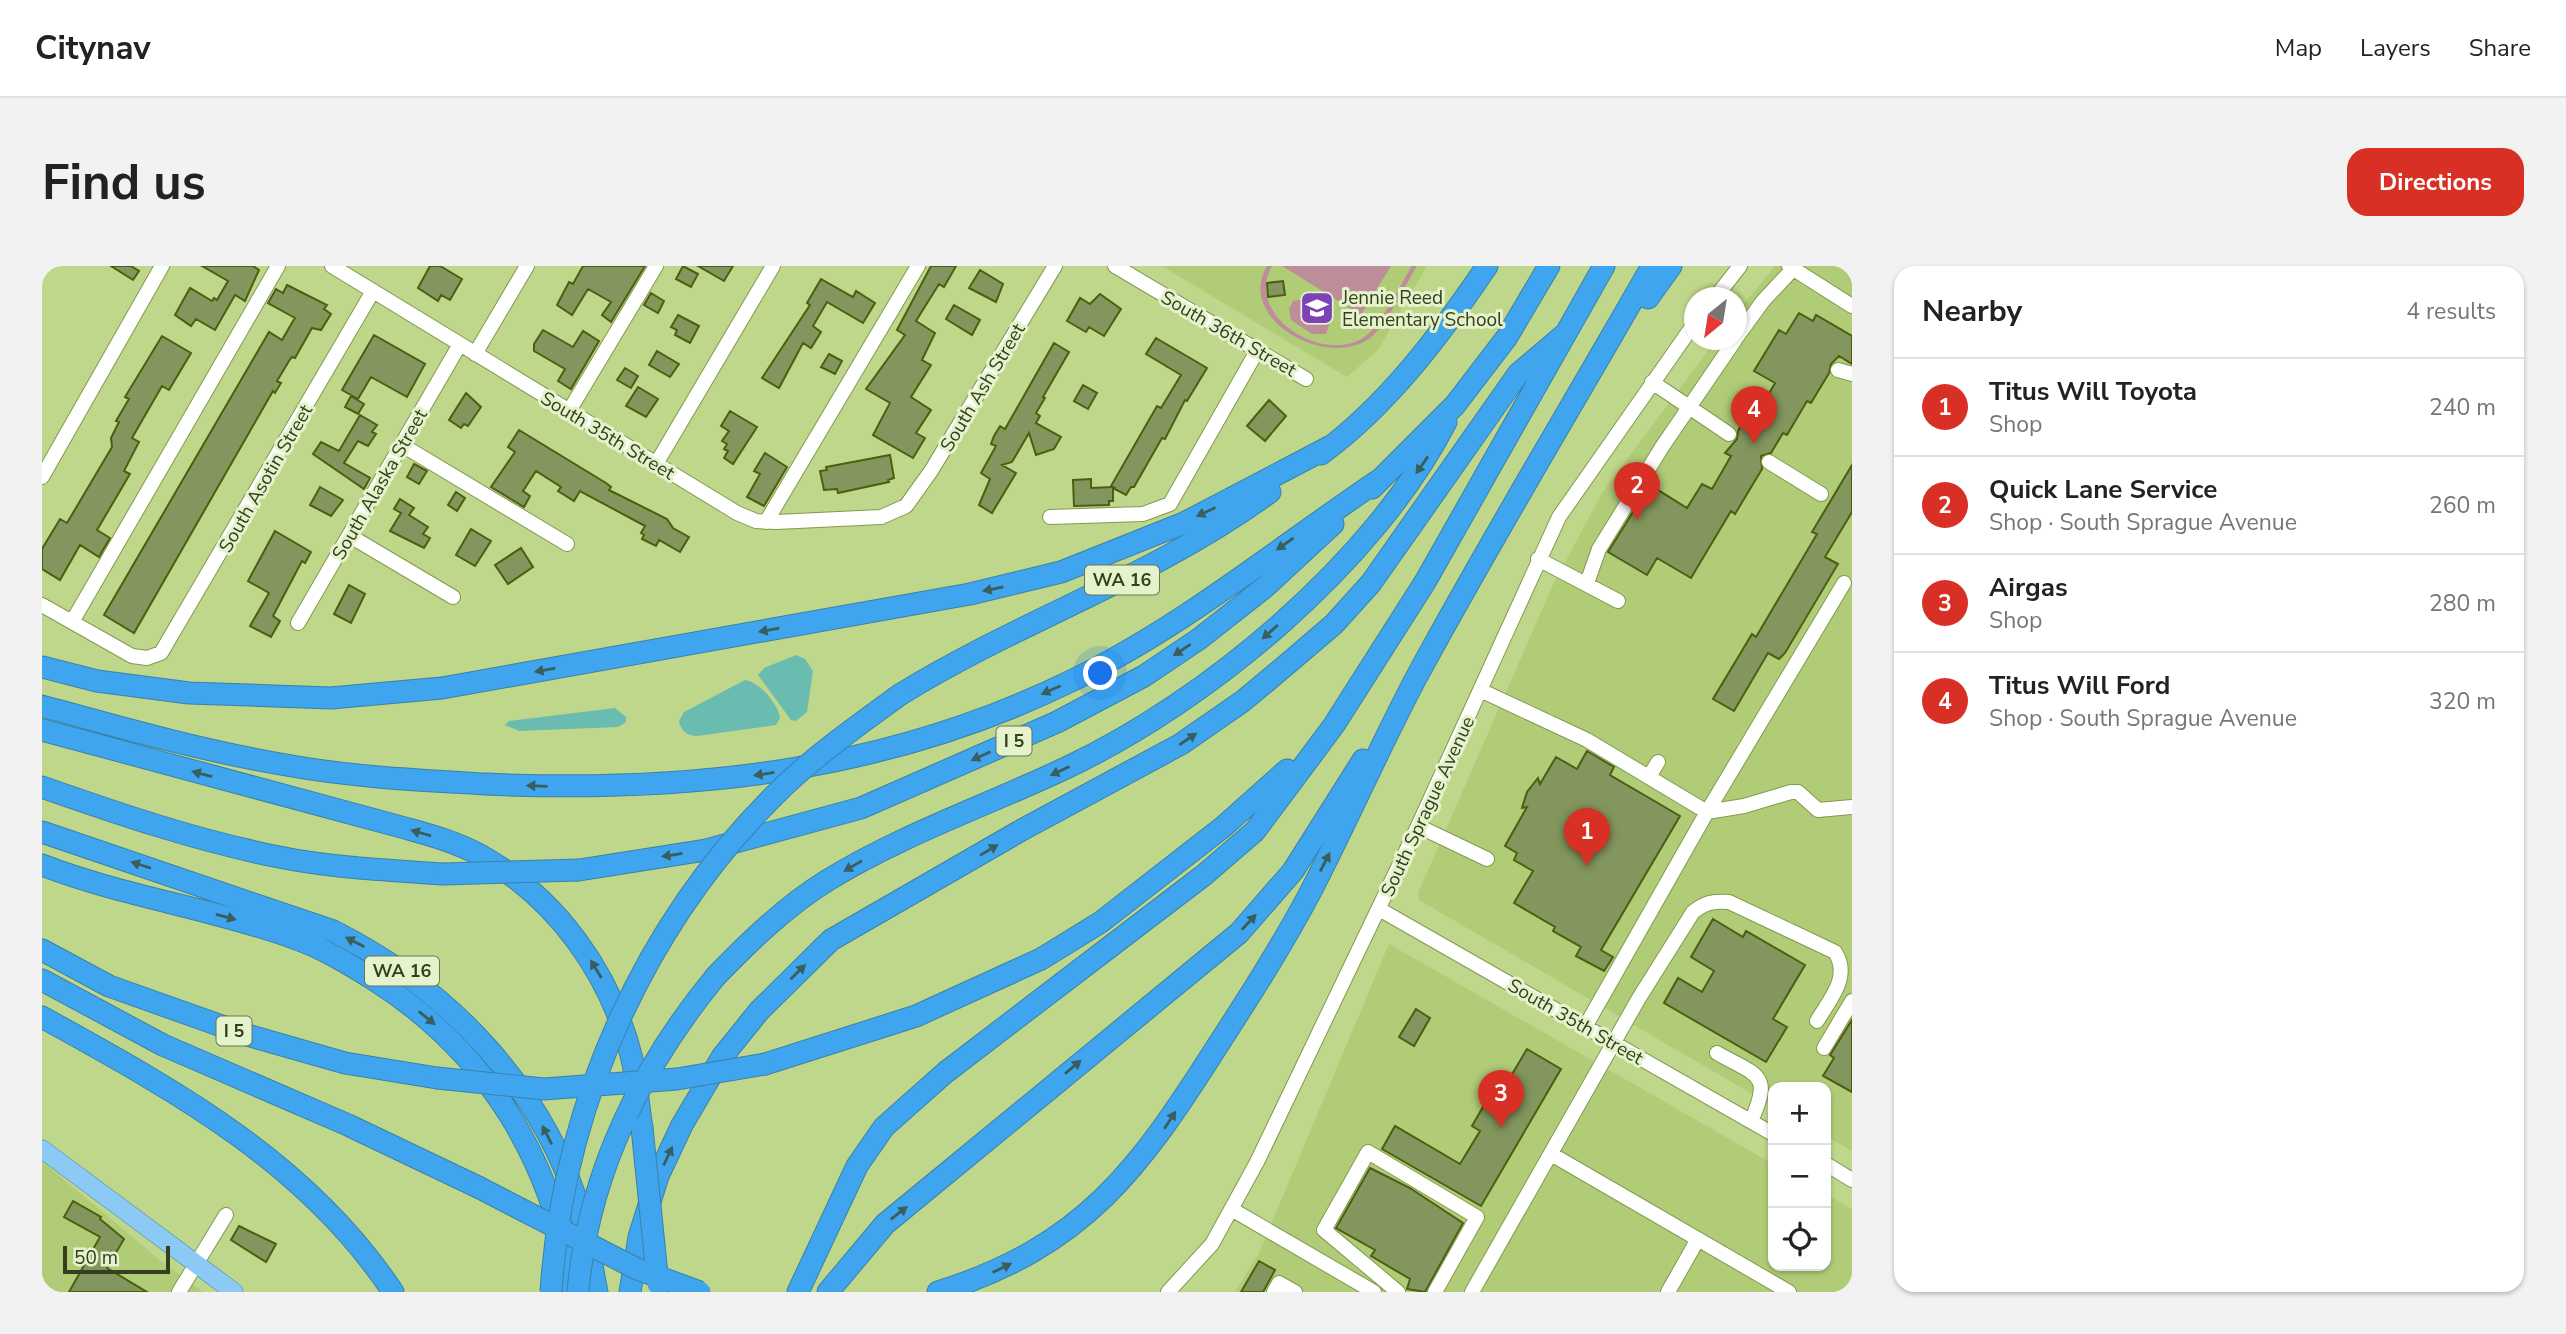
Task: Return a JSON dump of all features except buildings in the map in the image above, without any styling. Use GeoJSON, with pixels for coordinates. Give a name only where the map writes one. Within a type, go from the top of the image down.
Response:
{"type":"FeatureCollection","features":[{"type":"Feature","properties":{"kind":"highway"},"geometry":{"type":"LineString","coordinates":[[42,667],[97,681],[188,694],[331,698],[442,688],[970,594],[1061,572],[1184,523],[1331,446],[1382,399],[1426,349],[1487,266]]}},
{"type":"Feature","properties":{"kind":"highway","name":"I 5"},"geometry":{"type":"LineString","coordinates":[[42,787],[132,819],[279,857],[357,868],[444,874],[579,870],[706,850],[861,808],[1057,722],[1144,676],[1199,639],[1265,587],[1382,478],[1455,405],[1507,337],[1549,266]]}},
{"type":"Feature","properties":{"kind":"highway","name":"I 5"},"geometry":{"type":"LineString","coordinates":[[42,950],[109,986],[247,1035],[345,1063],[437,1078],[544,1089],[677,1079],[765,1064],[916,1016],[1041,959],[1101,922],[1223,827],[1334,725],[1432,570],[1604,266]]}},
{"type":"Feature","properties":{"kind":"highway"},"geometry":{"type":"LineString","coordinates":[[938,1292],[996,1272],[1051,1240],[1102,1201],[1161,1134],[1281,946],[1416,679],[1652,266]]}},
{"type":"Feature","properties":{"kind":"highway"},"geometry":{"type":"LineString","coordinates":[[1551,442],[1671,266]]}},
{"type":"Feature","properties":{"kind":"highway"},"geometry":{"type":"LineString","coordinates":[[630,1292],[639,1237],[658,1176],[682,1125],[722,1057],[760,1011],[831,940],[1020,831],[1181,744],[1243,701],[1292,660],[1334,624],[1371,583],[1518,374],[1565,334]]}},
{"type":"Feature","properties":{"kind":"highway"},"geometry":{"type":"LineString","coordinates":[[579,1292],[594,1200],[628,1111],[660,1051],[716,976],[750,941],[827,881],[869,857],[1102,750],[1195,690],[1249,650],[1312,595],[1367,536],[1426,460],[1455,405]]}},
{"type":"Feature","properties":{"kind":"highway","name":"WA 16"},"geometry":{"type":"LineString","coordinates":[[551,1292],[563,1201],[584,1114],[602,1059],[648,961],[694,890],[748,823],[814,761],[901,694],[958,659],[1196,542],[1235,518],[1331,446]]}},
{"type":"Feature","properties":{"kind":"highway"},"geometry":{"type":"LineString","coordinates":[[42,706],[282,765],[414,780],[641,787],[747,777],[840,762],[954,729],[1010,709],[1072,681],[1123,654],[1221,593],[1279,548],[1382,478]]}},
{"type":"Feature","properties":{"kind":"highway"},"geometry":{"type":"LineString","coordinates":[[828,1292],[885,1224],[1238,933],[1293,871],[1416,679]]}},
{"type":"Feature","properties":{"kind":"highway"},"geometry":{"type":"LineString","coordinates":[[798,1292],[857,1166],[884,1127],[946,1072],[1204,875],[1255,831],[1334,725]]}},
{"type":"Feature","properties":{"kind":"highway"},"geometry":{"type":"LineString","coordinates":[[42,730],[445,839],[480,855],[515,878],[552,912],[583,948],[600,974],[633,1062],[659,1292]]}},
{"type":"Feature","properties":{"kind":"highway","name":"WA 16"},"geometry":{"type":"LineString","coordinates":[[42,832],[333,931],[367,948],[436,997],[467,1024],[498,1061],[545,1130],[571,1186],[582,1219],[597,1292]]}},
{"type":"Feature","properties":{"kind":"highway"},"geometry":{"type":"LineString","coordinates":[[42,865],[296,938],[356,968],[438,1026],[479,1070],[519,1131],[551,1198],[573,1292]]}},
{"type":"Feature","properties":{"kind":"highway"},"geometry":{"type":"LineString","coordinates":[[42,980],[152,1040],[348,1125],[478,1187],[637,1269],[700,1292]]}},
{"type":"Feature","properties":{"kind":"highway"},"geometry":{"type":"LineString","coordinates":[[42,1017],[165,1084],[223,1124],[314,1198],[347,1231],[393,1292]]}},
{"type":"Feature","properties":{"kind":"main road"},"geometry":{"type":"LineString","coordinates":[[42,1149],[234,1292]]}},
{"type":"Feature","properties":{"kind":"street"},"geometry":{"type":"LineString","coordinates":[[42,477],[162,266]]}},
{"type":"Feature","properties":{"kind":"street"},"geometry":{"type":"LineString","coordinates":[[42,605],[72,622],[278,266]]}},
{"type":"Feature","properties":{"kind":"street","name":"South 35th Street"},"geometry":{"type":"LineString","coordinates":[[332,266],[737,513],[766,522],[881,517],[906,506]]}},
{"type":"Feature","properties":{"kind":"street"},"geometry":{"type":"LineString","coordinates":[[475,354],[527,266]]}},
{"type":"Feature","properties":{"kind":"street"},"geometry":{"type":"LineString","coordinates":[[569,411],[656,266]]}},
{"type":"Feature","properties":{"kind":"street"},"geometry":{"type":"LineString","coordinates":[[656,464],[774,266]]}},
{"type":"Feature","properties":{"kind":"street"},"geometry":{"type":"LineString","coordinates":[[766,522],[918,266]]}},
{"type":"Feature","properties":{"kind":"street","name":"South Ash Street"},"geometry":{"type":"LineString","coordinates":[[906,506],[928,477],[1055,266]]}},
{"type":"Feature","properties":{"kind":"street","name":"South 36th Street"},"geometry":{"type":"LineString","coordinates":[[1115,266],[1306,379]]}},
{"type":"Feature","properties":{"kind":"street"},"geometry":{"type":"LineString","coordinates":[[1724,287],[1740,266]]}},
{"type":"Feature","properties":{"kind":"street"},"geometry":{"type":"LineString","coordinates":[[1747,325],[1790,268],[1852,306]]}},
{"type":"Feature","properties":{"kind":"street","name":"South Asotin Street"},"geometry":{"type":"LineString","coordinates":[[72,622],[127,653],[151,658],[167,645],[373,291]]}},
{"type":"Feature","properties":{"kind":"street","name":"South Sprague Avenue"},"geometry":{"type":"LineString","coordinates":[[1168,1292],[1212,1244],[1233,1210],[1418,826],[1538,559],[1578,487],[1684,339]]}},
{"type":"Feature","properties":{"kind":"street","name":"South Alaska Street"},"geometry":{"type":"LineString","coordinates":[[298,623],[460,344]]}},
{"type":"Feature","properties":{"kind":"street"},"geometry":{"type":"LineString","coordinates":[[1587,583],[1599,549],[1662,447],[1691,409],[1729,350]]}},
{"type":"Feature","properties":{"kind":"street"},"geometry":{"type":"LineString","coordinates":[[1050,517],[1143,514],[1170,504],[1257,351]]}},
{"type":"Feature","properties":{"kind":"street"},"geometry":{"type":"LineString","coordinates":[[1652,382],[1729,434]]}},
{"type":"Feature","properties":{"kind":"street"},"geometry":{"type":"LineString","coordinates":[[402,444],[567,544]]}},
{"type":"Feature","properties":{"kind":"street"},"geometry":{"type":"LineString","coordinates":[[1769,462],[1821,494]]}},
{"type":"Feature","properties":{"kind":"street"},"geometry":{"type":"LineString","coordinates":[[350,536],[453,597]]}},
{"type":"Feature","properties":{"kind":"street"},"geometry":{"type":"LineString","coordinates":[[1538,559],[1618,601]]}},
{"type":"Feature","properties":{"kind":"street"},"geometry":{"type":"LineString","coordinates":[[1586,1027],[1707,812],[1844,583]]}},
{"type":"Feature","properties":{"kind":"street"},"geometry":{"type":"LineString","coordinates":[[1480,690],[1587,740],[1707,812],[1744,806],[1791,792],[1798,792],[1818,810],[1852,807]]}},
{"type":"Feature","properties":{"kind":"street"},"geometry":{"type":"LineString","coordinates":[[1649,777],[1658,761]]}},
{"type":"Feature","properties":{"kind":"street"},"geometry":{"type":"LineString","coordinates":[[1418,826],[1487,859]]}},
{"type":"Feature","properties":{"kind":"street"},"geometry":{"type":"LineString","coordinates":[[1472,1292],[1693,912],[1711,901],[1729,902],[1835,952],[1842,963],[1842,979],[1816,1021]]}},
{"type":"Feature","properties":{"kind":"street","name":"South 35th Street"},"geometry":{"type":"LineString","coordinates":[[1379,909],[1768,1131]]}},
{"type":"Feature","properties":{"kind":"street"},"geometry":{"type":"LineString","coordinates":[[1824,1048],[1852,1001]]}},
{"type":"Feature","properties":{"kind":"street"},"geometry":{"type":"LineString","coordinates":[[1717,1053],[1752,1073],[1762,1085],[1764,1093],[1751,1121]]}},
{"type":"Feature","properties":{"kind":"street"},"geometry":{"type":"LineString","coordinates":[[1398,1292],[1324,1230],[1368,1152],[1477,1217],[1434,1292]]}},
{"type":"Feature","properties":{"kind":"street"},"geometry":{"type":"LineString","coordinates":[[1551,1154],[1789,1292]]}},
{"type":"Feature","properties":{"kind":"street"},"geometry":{"type":"LineString","coordinates":[[1831,1171],[1852,1180]]}},
{"type":"Feature","properties":{"kind":"street"},"geometry":{"type":"LineString","coordinates":[[1233,1210],[1374,1292]]}},
{"type":"Feature","properties":{"kind":"street"},"geometry":{"type":"LineString","coordinates":[[179,1292],[226,1215]]}},
{"type":"Feature","properties":{"kind":"street"},"geometry":{"type":"LineString","coordinates":[[1668,1292],[1698,1240]]}},
{"type":"Feature","properties":{"kind":"street"},"geometry":{"type":"LineString","coordinates":[[1765,1278],[1769,1271]]}},
{"type":"Feature","properties":{"kind":"street"},"geometry":{"type":"LineString","coordinates":[[1274,1292],[1279,1283],[1295,1292]]}},
{"type":"Feature","properties":{"kind":"shaded area","name":"Jennie Reed Elementary School"},"geometry":{"type":"Polygon","coordinates":[[[1162,266],[1427,266],[1378,350],[1347,377],[1162,266]]]}},
{"type":"Feature","properties":{"kind":"shaded area"},"geometry":{"type":"Polygon","coordinates":[[[1267,266],[1272,266],[1266,284],[1268,302],[1277,317],[1308,340],[1327,345],[1346,344],[1363,338],[1370,332],[1412,266],[1417,266],[1389,315],[1370,338],[1352,346],[1331,348],[1290,334],[1274,321],[1264,304],[1260,286],[1267,266]]]}},
{"type":"Feature","properties":{"kind":"shaded area"},"geometry":{"type":"Polygon","coordinates":[[[1282,266],[1391,266],[1361,315],[1282,266]]]}},
{"type":"Feature","properties":{"kind":"shaded area"},"geometry":{"type":"Polygon","coordinates":[[[1775,266],[1852,266],[1852,1151],[1831,1139],[1831,1082],[1768,1082],[1768,1103],[1419,900],[1418,893],[1552,587],[1602,493],[1709,350],[1747,350],[1747,300],[1775,266]]]}},
{"type":"Feature","properties":{"kind":"shaded area"},"geometry":{"type":"Polygon","coordinates":[[[1306,299],[1321,307],[1329,325],[1326,334],[1312,334],[1291,320],[1289,309],[1293,301],[1306,299]]]}},
{"type":"Feature","properties":{"kind":"shaded area"},"geometry":{"type":"Polygon","coordinates":[[[1389,944],[1768,1161],[1768,1271],[1831,1271],[1831,1197],[1852,1209],[1852,1292],[1235,1292],[1259,1253],[1389,944]]]}},
{"type":"Feature","properties":{"kind":"shaded area"},"geometry":{"type":"Polygon","coordinates":[[[42,1161],[161,1261],[203,1292],[42,1292],[42,1161]]]}},
{"type":"Feature","properties":{"kind":"water"},"geometry":{"type":"Polygon","coordinates":[[[796,655],[805,659],[813,671],[807,712],[796,721],[791,720],[758,675],[764,668],[796,655]]]}},
{"type":"Feature","properties":{"kind":"water"},"geometry":{"type":"Polygon","coordinates":[[[745,680],[757,685],[772,700],[780,718],[776,725],[697,736],[687,734],[681,728],[679,721],[684,712],[745,680]]]}},
{"type":"Feature","properties":{"kind":"water"},"geometry":{"type":"Polygon","coordinates":[[[615,708],[626,717],[626,722],[618,727],[519,731],[505,725],[509,721],[615,708]]]}},
{"type":"Feature","properties":{"kind":"place","name":"Jennie Reed Elementary School"},"geometry":{"type":"Point","coordinates":[1317,308]}},
{"type":"Feature","properties":{"kind":"place","name":"Titus Will Ford"},"geometry":{"type":"Point","coordinates":[1754,444]}},
{"type":"Feature","properties":{"kind":"place","name":"Quick Lane Service"},"geometry":{"type":"Point","coordinates":[1637,520]}},
{"type":"Feature","properties":{"kind":"place","name":"Titus Will Toyota"},"geometry":{"type":"Point","coordinates":[1587,866]}},
{"type":"Feature","properties":{"kind":"place","name":"Airgas"},"geometry":{"type":"Point","coordinates":[1501,1128]}}]}
